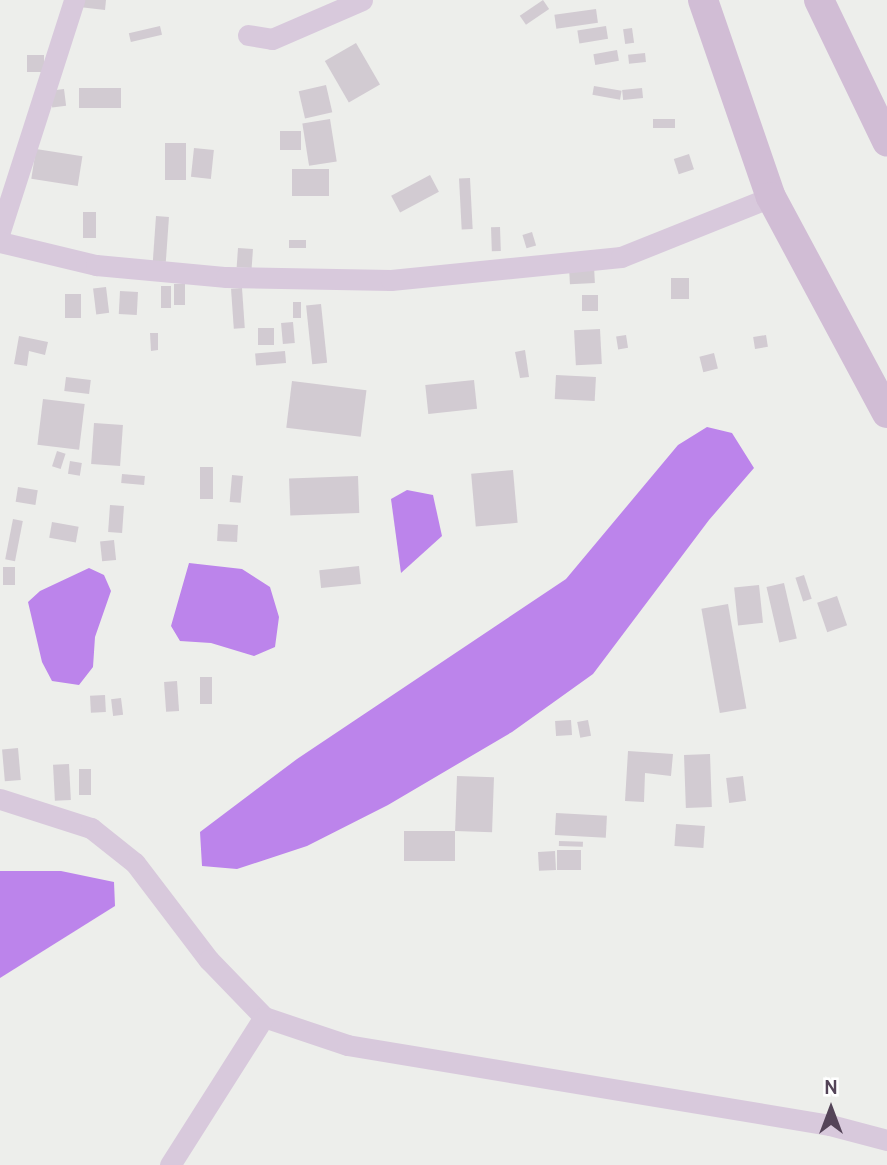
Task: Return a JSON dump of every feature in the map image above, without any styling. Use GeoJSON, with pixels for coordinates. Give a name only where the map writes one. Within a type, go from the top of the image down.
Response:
{"type":"FeatureCollection","features":[{"type":"Feature","properties":{"kind":"street"},"geometry":{"type":"LineString","coordinates":[[0,231],[75,0]]}},
{"type":"Feature","properties":{"kind":"street"},"geometry":{"type":"LineString","coordinates":[[247,35],[272,39],[362,0]]}},
{"type":"Feature","properties":{"kind":"street"},"geometry":{"type":"LineString","coordinates":[[703,0],[771,197],[887,414]]}},
{"type":"Feature","properties":{"kind":"street"},"geometry":{"type":"LineString","coordinates":[[819,0],[887,141]]}},
{"type":"Feature","properties":{"kind":"street"},"geometry":{"type":"LineString","coordinates":[[0,242],[96,265],[226,277],[391,280],[621,257],[771,197]]}},
{"type":"Feature","properties":{"kind":"street"},"geometry":{"type":"LineString","coordinates":[[0,799],[91,828],[135,863],[209,960],[264,1017],[347,1045],[830,1125],[887,1140]]}},
{"type":"Feature","properties":{"kind":"street"},"geometry":{"type":"LineString","coordinates":[[170,1165],[264,1017]]}},
{"type":"Feature","properties":{"kind":"shaded area"},"geometry":{"type":"Polygon","coordinates":[[[707,427],[732,433],[754,468],[709,520],[593,674],[512,732],[388,805],[307,846],[237,869],[202,866],[200,832],[297,759],[566,579],[678,445],[707,427]]]}},
{"type":"Feature","properties":{"kind":"shaded area"},"geometry":{"type":"Polygon","coordinates":[[[407,490],[433,495],[442,536],[401,573],[391,499],[407,490]]]}},
{"type":"Feature","properties":{"kind":"shaded area"},"geometry":{"type":"Polygon","coordinates":[[[189,563],[242,569],[270,587],[279,617],[275,647],[254,656],[211,643],[180,641],[171,626],[189,563]]]}},
{"type":"Feature","properties":{"kind":"shaded area"},"geometry":{"type":"Polygon","coordinates":[[[89,568],[104,575],[111,591],[95,637],[93,667],[79,685],[52,681],[42,662],[28,602],[40,591],[89,568]]]}},
{"type":"Feature","properties":{"kind":"shaded area"},"geometry":{"type":"Polygon","coordinates":[[[0,871],[61,871],[114,882],[115,906],[0,978],[0,871]]]}},
{"type":"Feature","properties":{"kind":"building"},"geometry":{"type":"Polygon","coordinates":[[[79,0],[106,0],[105,10],[79,7],[79,0]]]}},
{"type":"Feature","properties":{"kind":"building"},"geometry":{"type":"Polygon","coordinates":[[[543,0],[549,9],[526,25],[520,16],[543,0]]]}},
{"type":"Feature","properties":{"kind":"building"},"geometry":{"type":"Polygon","coordinates":[[[596,9],[598,23],[556,29],[554,15],[596,9]]]}},
{"type":"Feature","properties":{"kind":"building"},"geometry":{"type":"Polygon","coordinates":[[[160,26],[162,35],[131,42],[129,33],[160,26]]]}},
{"type":"Feature","properties":{"kind":"building"},"geometry":{"type":"Polygon","coordinates":[[[606,26],[608,39],[579,43],[577,31],[606,26]]]}},
{"type":"Feature","properties":{"kind":"building"},"geometry":{"type":"Polygon","coordinates":[[[632,28],[634,43],[625,44],[623,29],[632,28]]]}},
{"type":"Feature","properties":{"kind":"building"},"geometry":{"type":"Polygon","coordinates":[[[356,43],[380,85],[349,103],[325,61],[356,43]]]}},
{"type":"Feature","properties":{"kind":"building"},"geometry":{"type":"Polygon","coordinates":[[[617,50],[619,61],[595,65],[593,54],[617,50]]]}},
{"type":"Feature","properties":{"kind":"building"},"geometry":{"type":"Polygon","coordinates":[[[645,53],[646,62],[629,64],[628,55],[645,53]]]}},
{"type":"Feature","properties":{"kind":"building"},"geometry":{"type":"Polygon","coordinates":[[[27,55],[44,55],[44,72],[27,72],[27,55]]]}},
{"type":"Feature","properties":{"kind":"building"},"geometry":{"type":"Polygon","coordinates":[[[326,85],[332,112],[305,119],[299,91],[326,85]]]}},
{"type":"Feature","properties":{"kind":"building"},"geometry":{"type":"Polygon","coordinates":[[[594,86],[622,91],[620,100],[592,95],[594,86]]]}},
{"type":"Feature","properties":{"kind":"building"},"geometry":{"type":"Polygon","coordinates":[[[79,88],[121,88],[121,108],[79,108],[79,88]]]}},
{"type":"Feature","properties":{"kind":"building"},"geometry":{"type":"Polygon","coordinates":[[[642,88],[643,98],[623,100],[622,90],[642,88]]]}},
{"type":"Feature","properties":{"kind":"building"},"geometry":{"type":"Polygon","coordinates":[[[64,89],[66,106],[52,108],[50,91],[64,89]]]}},
{"type":"Feature","properties":{"kind":"building"},"geometry":{"type":"Polygon","coordinates":[[[330,119],[337,161],[309,166],[302,123],[330,119]]]}},
{"type":"Feature","properties":{"kind":"building"},"geometry":{"type":"Polygon","coordinates":[[[653,119],[675,119],[675,128],[653,128],[653,119]]]}},
{"type":"Feature","properties":{"kind":"building"},"geometry":{"type":"Polygon","coordinates":[[[280,131],[301,131],[301,150],[280,150],[280,131]]]}},
{"type":"Feature","properties":{"kind":"building"},"geometry":{"type":"Polygon","coordinates":[[[165,143],[186,143],[186,180],[165,180],[165,143]]]}},
{"type":"Feature","properties":{"kind":"building"},"geometry":{"type":"Polygon","coordinates":[[[194,148],[214,150],[211,179],[191,177],[194,148]]]}},
{"type":"Feature","properties":{"kind":"building"},"geometry":{"type":"Polygon","coordinates":[[[36,149],[82,156],[78,186],[31,179],[36,149]]]}},
{"type":"Feature","properties":{"kind":"building"},"geometry":{"type":"Polygon","coordinates":[[[689,154],[694,169],[679,174],[674,159],[689,154]]]}},
{"type":"Feature","properties":{"kind":"building"},"geometry":{"type":"Polygon","coordinates":[[[292,169],[329,169],[329,196],[292,196],[292,169]]]}},
{"type":"Feature","properties":{"kind":"building"},"geometry":{"type":"Polygon","coordinates":[[[430,175],[439,192],[400,212],[391,196],[430,175]]]}},
{"type":"Feature","properties":{"kind":"building"},"geometry":{"type":"Polygon","coordinates":[[[470,178],[473,229],[462,230],[459,179],[470,178]]]}},
{"type":"Feature","properties":{"kind":"building"},"geometry":{"type":"Polygon","coordinates":[[[83,212],[96,212],[96,238],[83,238],[83,212]]]}},
{"type":"Feature","properties":{"kind":"building"},"geometry":{"type":"Polygon","coordinates":[[[156,216],[169,217],[166,262],[153,261],[156,216]]]}},
{"type":"Feature","properties":{"kind":"building"},"geometry":{"type":"Polygon","coordinates":[[[491,227],[500,227],[501,251],[492,251],[491,227]]]}},
{"type":"Feature","properties":{"kind":"building"},"geometry":{"type":"Polygon","coordinates":[[[532,232],[536,245],[527,248],[522,235],[532,232]]]}},
{"type":"Feature","properties":{"kind":"building"},"geometry":{"type":"Polygon","coordinates":[[[289,240],[306,240],[306,248],[289,248],[289,240]]]}},
{"type":"Feature","properties":{"kind":"building"},"geometry":{"type":"Polygon","coordinates":[[[238,248],[253,249],[252,268],[237,267],[238,248]]]}},
{"type":"Feature","properties":{"kind":"building"},"geometry":{"type":"Polygon","coordinates":[[[594,266],[595,283],[570,284],[569,267],[594,266]]]}},
{"type":"Feature","properties":{"kind":"building"},"geometry":{"type":"Polygon","coordinates":[[[671,278],[689,278],[689,299],[671,299],[671,278]]]}},
{"type":"Feature","properties":{"kind":"building"},"geometry":{"type":"Polygon","coordinates":[[[174,284],[185,284],[185,305],[174,305],[174,284]]]}},
{"type":"Feature","properties":{"kind":"building"},"geometry":{"type":"Polygon","coordinates":[[[161,286],[171,286],[171,308],[161,308],[161,286]]]}},
{"type":"Feature","properties":{"kind":"building"},"geometry":{"type":"Polygon","coordinates":[[[106,287],[109,313],[96,314],[93,289],[106,287]]]}},
{"type":"Feature","properties":{"kind":"building"},"geometry":{"type":"Polygon","coordinates":[[[242,288],[245,328],[234,329],[231,289],[242,288]]]}},
{"type":"Feature","properties":{"kind":"building"},"geometry":{"type":"Polygon","coordinates":[[[120,291],[138,292],[137,315],[119,314],[120,291]]]}},
{"type":"Feature","properties":{"kind":"building"},"geometry":{"type":"Polygon","coordinates":[[[65,294],[81,294],[81,318],[65,318],[65,294]]]}},
{"type":"Feature","properties":{"kind":"building"},"geometry":{"type":"Polygon","coordinates":[[[582,295],[598,295],[598,311],[582,311],[582,295]]]}},
{"type":"Feature","properties":{"kind":"building"},"geometry":{"type":"Polygon","coordinates":[[[293,302],[301,302],[301,318],[293,318],[293,302]]]}},
{"type":"Feature","properties":{"kind":"building"},"geometry":{"type":"Polygon","coordinates":[[[321,304],[327,363],[312,364],[306,306],[321,304]]]}},
{"type":"Feature","properties":{"kind":"building"},"geometry":{"type":"Polygon","coordinates":[[[293,322],[295,343],[283,344],[281,323],[293,322]]]}},
{"type":"Feature","properties":{"kind":"building"},"geometry":{"type":"Polygon","coordinates":[[[258,328],[274,328],[274,345],[258,345],[258,328]]]}},
{"type":"Feature","properties":{"kind":"building"},"geometry":{"type":"Polygon","coordinates":[[[600,329],[602,364],[576,365],[574,330],[600,329]]]}},
{"type":"Feature","properties":{"kind":"building"},"geometry":{"type":"Polygon","coordinates":[[[150,333],[158,333],[158,350],[151,351],[150,333]]]}},
{"type":"Feature","properties":{"kind":"building"},"geometry":{"type":"Polygon","coordinates":[[[626,335],[628,348],[618,349],[616,337],[626,335]]]}},
{"type":"Feature","properties":{"kind":"building"},"geometry":{"type":"Polygon","coordinates":[[[766,335],[768,347],[755,349],[753,337],[766,335]]]}},
{"type":"Feature","properties":{"kind":"building"},"geometry":{"type":"Polygon","coordinates":[[[19,336],[48,342],[45,355],[29,351],[27,366],[14,364],[19,336]]]}},
{"type":"Feature","properties":{"kind":"building"},"geometry":{"type":"Polygon","coordinates":[[[525,350],[529,377],[520,378],[515,352],[525,350]]]}},
{"type":"Feature","properties":{"kind":"building"},"geometry":{"type":"Polygon","coordinates":[[[285,351],[286,363],[256,366],[255,354],[285,351]]]}},
{"type":"Feature","properties":{"kind":"building"},"geometry":{"type":"Polygon","coordinates":[[[714,353],[718,369],[703,372],[699,357],[714,353]]]}},
{"type":"Feature","properties":{"kind":"building"},"geometry":{"type":"Polygon","coordinates":[[[556,375],[596,377],[595,401],[555,399],[556,375]]]}},
{"type":"Feature","properties":{"kind":"building"},"geometry":{"type":"Polygon","coordinates":[[[66,377],[91,380],[89,394],[64,391],[66,377]]]}},
{"type":"Feature","properties":{"kind":"building"},"geometry":{"type":"Polygon","coordinates":[[[474,380],[477,409],[428,414],[425,385],[474,380]]]}},
{"type":"Feature","properties":{"kind":"building"},"geometry":{"type":"Polygon","coordinates":[[[292,381],[366,390],[361,437],[286,428],[292,381]]]}},
{"type":"Feature","properties":{"kind":"building"},"geometry":{"type":"Polygon","coordinates":[[[43,399],[85,404],[79,450],[37,445],[43,399]]]}},
{"type":"Feature","properties":{"kind":"building"},"geometry":{"type":"Polygon","coordinates":[[[94,423],[123,425],[120,466],[91,464],[94,423]]]}},
{"type":"Feature","properties":{"kind":"building"},"geometry":{"type":"Polygon","coordinates":[[[57,451],[66,454],[61,469],[52,466],[57,451]]]}},
{"type":"Feature","properties":{"kind":"building"},"geometry":{"type":"Polygon","coordinates":[[[70,461],[82,463],[80,476],[68,474],[70,461]]]}},
{"type":"Feature","properties":{"kind":"building"},"geometry":{"type":"Polygon","coordinates":[[[200,467],[213,467],[213,499],[200,499],[200,467]]]}},
{"type":"Feature","properties":{"kind":"building"},"geometry":{"type":"Polygon","coordinates":[[[513,470],[518,523],[476,526],[471,474],[513,470]]]}},
{"type":"Feature","properties":{"kind":"building"},"geometry":{"type":"Polygon","coordinates":[[[122,474],[145,476],[144,485],[121,483],[122,474]]]}},
{"type":"Feature","properties":{"kind":"building"},"geometry":{"type":"Polygon","coordinates":[[[232,475],[243,476],[241,503],[230,502],[232,475]]]}},
{"type":"Feature","properties":{"kind":"building"},"geometry":{"type":"Polygon","coordinates":[[[358,476],[359,513],[290,515],[289,478],[358,476]]]}},
{"type":"Feature","properties":{"kind":"building"},"geometry":{"type":"Polygon","coordinates":[[[18,487],[38,490],[35,505],[16,502],[18,487]]]}},
{"type":"Feature","properties":{"kind":"building"},"geometry":{"type":"Polygon","coordinates":[[[110,505],[124,506],[122,533],[108,532],[110,505]]]}},
{"type":"Feature","properties":{"kind":"building"},"geometry":{"type":"Polygon","coordinates":[[[13,519],[23,521],[15,561],[5,559],[13,519]]]}},
{"type":"Feature","properties":{"kind":"building"},"geometry":{"type":"Polygon","coordinates":[[[52,522],[79,527],[76,542],[49,538],[52,522]]]}},
{"type":"Feature","properties":{"kind":"building"},"geometry":{"type":"Polygon","coordinates":[[[218,524],[238,525],[237,542],[217,541],[218,524]]]}},
{"type":"Feature","properties":{"kind":"building"},"geometry":{"type":"Polygon","coordinates":[[[114,540],[116,560],[102,561],[100,541],[114,540]]]}},
{"type":"Feature","properties":{"kind":"building"},"geometry":{"type":"Polygon","coordinates":[[[359,566],[361,584],[321,588],[319,570],[359,566]]]}},
{"type":"Feature","properties":{"kind":"building"},"geometry":{"type":"Polygon","coordinates":[[[3,567],[15,567],[15,585],[3,585],[3,567]]]}},
{"type":"Feature","properties":{"kind":"building"},"geometry":{"type":"Polygon","coordinates":[[[804,575],[812,599],[803,602],[795,578],[804,575]]]}},
{"type":"Feature","properties":{"kind":"building"},"geometry":{"type":"Polygon","coordinates":[[[784,583],[797,639],[779,643],[766,587],[784,583]]]}},
{"type":"Feature","properties":{"kind":"building"},"geometry":{"type":"Polygon","coordinates":[[[759,585],[763,623],[738,625],[734,588],[759,585]]]}},
{"type":"Feature","properties":{"kind":"building"},"geometry":{"type":"Polygon","coordinates":[[[837,596],[847,625],[827,632],[817,603],[837,596]]]}},
{"type":"Feature","properties":{"kind":"building"},"geometry":{"type":"Polygon","coordinates":[[[728,604],[746,708],[720,713],[701,609],[728,604]]]}},
{"type":"Feature","properties":{"kind":"building"},"geometry":{"type":"Polygon","coordinates":[[[200,677],[212,677],[212,704],[200,704],[200,677]]]}},
{"type":"Feature","properties":{"kind":"building"},"geometry":{"type":"Polygon","coordinates":[[[177,681],[179,711],[166,712],[164,682],[177,681]]]}},
{"type":"Feature","properties":{"kind":"building"},"geometry":{"type":"Polygon","coordinates":[[[105,695],[106,712],[91,713],[90,696],[105,695]]]}},
{"type":"Feature","properties":{"kind":"building"},"geometry":{"type":"Polygon","coordinates":[[[121,698],[123,715],[113,716],[111,699],[121,698]]]}},
{"type":"Feature","properties":{"kind":"building"},"geometry":{"type":"Polygon","coordinates":[[[571,720],[572,735],[556,736],[555,721],[571,720]]]}},
{"type":"Feature","properties":{"kind":"building"},"geometry":{"type":"Polygon","coordinates":[[[588,720],[591,736],[580,738],[577,722],[588,720]]]}},
{"type":"Feature","properties":{"kind":"building"},"geometry":{"type":"Polygon","coordinates":[[[18,748],[21,780],[5,781],[2,749],[18,748]]]}},
{"type":"Feature","properties":{"kind":"building"},"geometry":{"type":"Polygon","coordinates":[[[628,751],[673,754],[671,776],[645,773],[644,802],[625,801],[628,751]]]}},
{"type":"Feature","properties":{"kind":"building"},"geometry":{"type":"Polygon","coordinates":[[[710,754],[712,807],[686,808],[684,755],[710,754]]]}},
{"type":"Feature","properties":{"kind":"building"},"geometry":{"type":"Polygon","coordinates":[[[69,764],[71,800],[55,801],[53,765],[69,764]]]}},
{"type":"Feature","properties":{"kind":"building"},"geometry":{"type":"Polygon","coordinates":[[[79,769],[91,769],[91,795],[79,795],[79,769]]]}},
{"type":"Feature","properties":{"kind":"building"},"geometry":{"type":"Polygon","coordinates":[[[457,776],[494,777],[492,832],[455,831],[457,776]]]}},
{"type":"Feature","properties":{"kind":"building"},"geometry":{"type":"Polygon","coordinates":[[[743,776],[746,801],[729,803],[726,778],[743,776]]]}},
{"type":"Feature","properties":{"kind":"building"},"geometry":{"type":"Polygon","coordinates":[[[556,813],[607,816],[606,838],[555,835],[556,813]]]}},
{"type":"Feature","properties":{"kind":"building"},"geometry":{"type":"Polygon","coordinates":[[[676,824],[705,826],[703,848],[674,846],[676,824]]]}},
{"type":"Feature","properties":{"kind":"building"},"geometry":{"type":"Polygon","coordinates":[[[404,831],[455,831],[455,861],[404,861],[404,831]]]}},
{"type":"Feature","properties":{"kind":"building"},"geometry":{"type":"Polygon","coordinates":[[[559,841],[583,842],[583,847],[559,846],[559,841]]]}},
{"type":"Feature","properties":{"kind":"building"},"geometry":{"type":"Polygon","coordinates":[[[557,850],[581,850],[581,870],[557,870],[557,850]]]}},
{"type":"Feature","properties":{"kind":"building"},"geometry":{"type":"Polygon","coordinates":[[[555,851],[556,870],[539,871],[538,852],[555,851]]]}}]}
